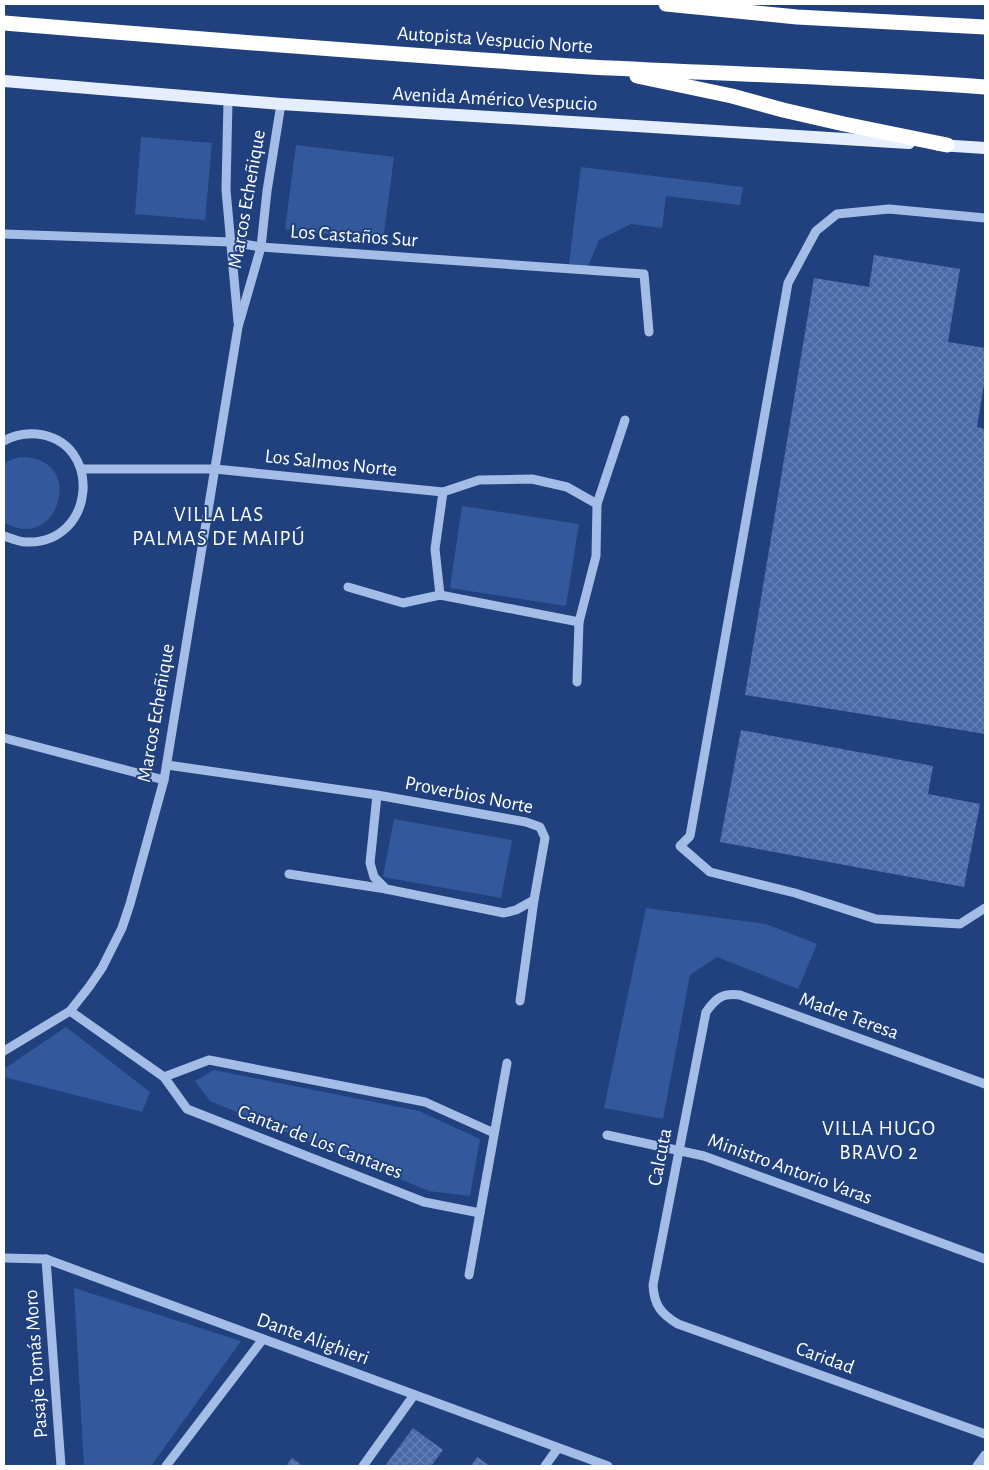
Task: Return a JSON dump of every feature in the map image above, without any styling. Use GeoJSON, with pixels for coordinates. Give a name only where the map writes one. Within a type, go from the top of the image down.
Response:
{"type":"FeatureCollection","features":[{"type":"Feature","properties":{"kind":"highway"},"geometry":{"type":"LineString","coordinates":[[666,4],[797,16],[985,27]]}},
{"type":"Feature","properties":{"kind":"highway","name":"Autopista Vespucio Norte"},"geometry":{"type":"LineString","coordinates":[[4,23],[284,46],[591,67],[985,87]]}},
{"type":"Feature","properties":{"kind":"highway"},"geometry":{"type":"LineString","coordinates":[[591,67],[732,96],[826,120],[947,145]]}},
{"type":"Feature","properties":{"kind":"main road","name":"Avenida Américo Vespucio"},"geometry":{"type":"LineString","coordinates":[[4,81],[228,101],[985,148]]}},
{"type":"Feature","properties":{"kind":"street","name":"Marcos Echeñique"},"geometry":{"type":"LineString","coordinates":[[228,101],[226,190],[238,327]]}},
{"type":"Feature","properties":{"kind":"street","name":"Marcos Echeñique"},"geometry":{"type":"LineString","coordinates":[[4,1051],[70,1011],[102,968],[122,928],[130,904],[167,765],[238,327],[261,246],[267,191],[281,104]]}},
{"type":"Feature","properties":{"kind":"street"},"geometry":{"type":"LineString","coordinates":[[985,218],[889,209],[837,214],[816,230],[788,283],[690,836],[680,846],[710,872],[795,893],[876,919],[960,924],[985,908]]}},
{"type":"Feature","properties":{"kind":"street","name":"Los Castaños Sur"},"geometry":{"type":"LineString","coordinates":[[4,234],[231,242],[261,246],[644,274],[649,332]]}},
{"type":"Feature","properties":{"kind":"street"},"geometry":{"type":"LineString","coordinates":[[577,682],[579,622],[596,556],[597,504],[625,420]]}},
{"type":"Feature","properties":{"kind":"street"},"geometry":{"type":"LineString","coordinates":[[4,441],[10,437],[27,433],[45,435],[60,442],[73,454],[81,469],[84,491],[79,512],[65,529],[47,540],[25,542],[4,536]]}},
{"type":"Feature","properties":{"kind":"street","name":"Los Salmos Norte"},"geometry":{"type":"LineString","coordinates":[[81,469],[214,469],[443,492],[479,480],[532,479],[568,487],[597,504]]}},
{"type":"Feature","properties":{"kind":"street"},"geometry":{"type":"LineString","coordinates":[[440,594],[435,549],[443,492]]}},
{"type":"Feature","properties":{"kind":"street"},"geometry":{"type":"LineString","coordinates":[[348,587],[403,603],[440,594],[579,622]]}},
{"type":"Feature","properties":{"kind":"street"},"geometry":{"type":"LineString","coordinates":[[4,738],[164,780]]}},
{"type":"Feature","properties":{"kind":"street","name":"Proverbios Norte"},"geometry":{"type":"LineString","coordinates":[[167,765],[377,795],[526,822],[540,827],[544,838],[520,1001]]}},
{"type":"Feature","properties":{"kind":"street","name":"Proverbios Norte"},"geometry":{"type":"LineString","coordinates":[[377,795],[370,863],[374,877],[386,889]]}},
{"type":"Feature","properties":{"kind":"street"},"geometry":{"type":"LineString","coordinates":[[289,874],[386,889],[504,913],[516,910],[534,900]]}},
{"type":"Feature","properties":{"kind":"street","name":"Madre Teresa"},"geometry":{"type":"LineString","coordinates":[[706,1012],[712,1003],[720,997],[729,994],[740,995],[985,1084]]}},
{"type":"Feature","properties":{"kind":"street","name":"Cantar de Los Cantares"},"geometry":{"type":"LineString","coordinates":[[70,1011],[164,1077],[187,1109],[424,1202],[480,1214]]}},
{"type":"Feature","properties":{"kind":"street","name":"Calcuta"},"geometry":{"type":"LineString","coordinates":[[658,1307],[654,1297],[653,1285],[706,1012]]}},
{"type":"Feature","properties":{"kind":"street"},"geometry":{"type":"LineString","coordinates":[[164,1077],[209,1060],[425,1102],[494,1133]]}},
{"type":"Feature","properties":{"kind":"street"},"geometry":{"type":"LineString","coordinates":[[469,1274],[507,1063]]}},
{"type":"Feature","properties":{"kind":"street","name":"Ministro Antorio Varas"},"geometry":{"type":"LineString","coordinates":[[607,1135],[679,1150],[726,1163],[985,1259]]}},
{"type":"Feature","properties":{"kind":"street","name":"Dante Alighieri"},"geometry":{"type":"LineString","coordinates":[[4,1258],[46,1259],[608,1466]]}},
{"type":"Feature","properties":{"kind":"street","name":"Pasaje Tomás Moro"},"geometry":{"type":"LineString","coordinates":[[46,1259],[61,1466]]}},
{"type":"Feature","properties":{"kind":"street","name":"Caridad"},"geometry":{"type":"LineString","coordinates":[[658,1307],[668,1318],[678,1324],[985,1434]]}},
{"type":"Feature","properties":{"kind":"street"},"geometry":{"type":"LineString","coordinates":[[166,1466],[263,1340]]}},
{"type":"Feature","properties":{"kind":"street"},"geometry":{"type":"LineString","coordinates":[[362,1466],[414,1395]]}},
{"type":"Feature","properties":{"kind":"street"},"geometry":{"type":"LineString","coordinates":[[545,1466],[558,1448]]}},
{"type":"Feature","properties":{"kind":"street"},"geometry":{"type":"LineString","coordinates":[[977,1466],[985,1455]]}},
{"type":"Feature","properties":{"kind":"shaded area"},"geometry":{"type":"Polygon","coordinates":[[[141,137],[212,143],[205,220],[135,214],[141,137]]]}},
{"type":"Feature","properties":{"kind":"shaded area"},"geometry":{"type":"Polygon","coordinates":[[[296,145],[394,157],[383,241],[285,229],[296,145]]]}},
{"type":"Feature","properties":{"kind":"shaded area"},"geometry":{"type":"Polygon","coordinates":[[[581,167],[743,187],[740,205],[666,196],[662,228],[631,224],[599,240],[588,266],[569,264],[581,167]]]}},
{"type":"Feature","properties":{"kind":"shaded area"},"geometry":{"type":"Polygon","coordinates":[[[19,457],[41,461],[54,472],[59,486],[58,502],[51,516],[39,526],[23,529],[4,522],[4,464],[19,457]]]}},
{"type":"Feature","properties":{"kind":"shaded area"},"geometry":{"type":"Polygon","coordinates":[[[462,506],[579,524],[566,606],[450,588],[462,506]]]}},
{"type":"Feature","properties":{"kind":"shaded area"},"geometry":{"type":"Polygon","coordinates":[[[394,819],[512,840],[501,898],[383,877],[394,819]]]}},
{"type":"Feature","properties":{"kind":"shaded area"},"geometry":{"type":"Polygon","coordinates":[[[646,908],[766,924],[817,944],[798,989],[717,957],[690,975],[663,1119],[604,1108],[646,908]]]}},
{"type":"Feature","properties":{"kind":"shaded area"},"geometry":{"type":"Polygon","coordinates":[[[66,1027],[150,1092],[142,1112],[4,1077],[4,1069],[66,1027]]]}},
{"type":"Feature","properties":{"kind":"shaded area"},"geometry":{"type":"Polygon","coordinates":[[[214,1070],[419,1111],[480,1139],[470,1196],[429,1191],[210,1101],[195,1081],[214,1070]]]}},
{"type":"Feature","properties":{"kind":"shaded area"},"geometry":{"type":"Polygon","coordinates":[[[74,1288],[241,1341],[151,1466],[84,1466],[74,1288]]]}},
{"type":"Feature","properties":{"kind":"building"},"geometry":{"type":"Polygon","coordinates":[[[874,255],[960,269],[948,342],[985,348],[985,378],[977,427],[985,429],[985,734],[745,695],[814,278],[869,287],[874,255]]]}},
{"type":"Feature","properties":{"kind":"building"},"geometry":{"type":"Polygon","coordinates":[[[741,730],[933,766],[928,794],[980,804],[964,887],[720,842],[741,730]]]}},
{"type":"Feature","properties":{"kind":"building"},"geometry":{"type":"Polygon","coordinates":[[[413,1428],[443,1450],[431,1466],[385,1466],[413,1428]]]}},
{"type":"Feature","properties":{"kind":"building"},"geometry":{"type":"Polygon","coordinates":[[[477,1457],[490,1466],[471,1466],[477,1457]]]}},
{"type":"Feature","properties":{"kind":"building"},"geometry":{"type":"Polygon","coordinates":[[[292,1458],[303,1466],[286,1466],[292,1458]]]}},
{"type":"Feature","properties":{"kind":"district","name":"VILLA LAS PALMAS DE MAIPÚ"},"geometry":{"type":"Point","coordinates":[219,526]}},
{"type":"Feature","properties":{"kind":"district","name":"VILLA HUGO BRAVO 2"},"geometry":{"type":"Point","coordinates":[879,1140]}}]}
